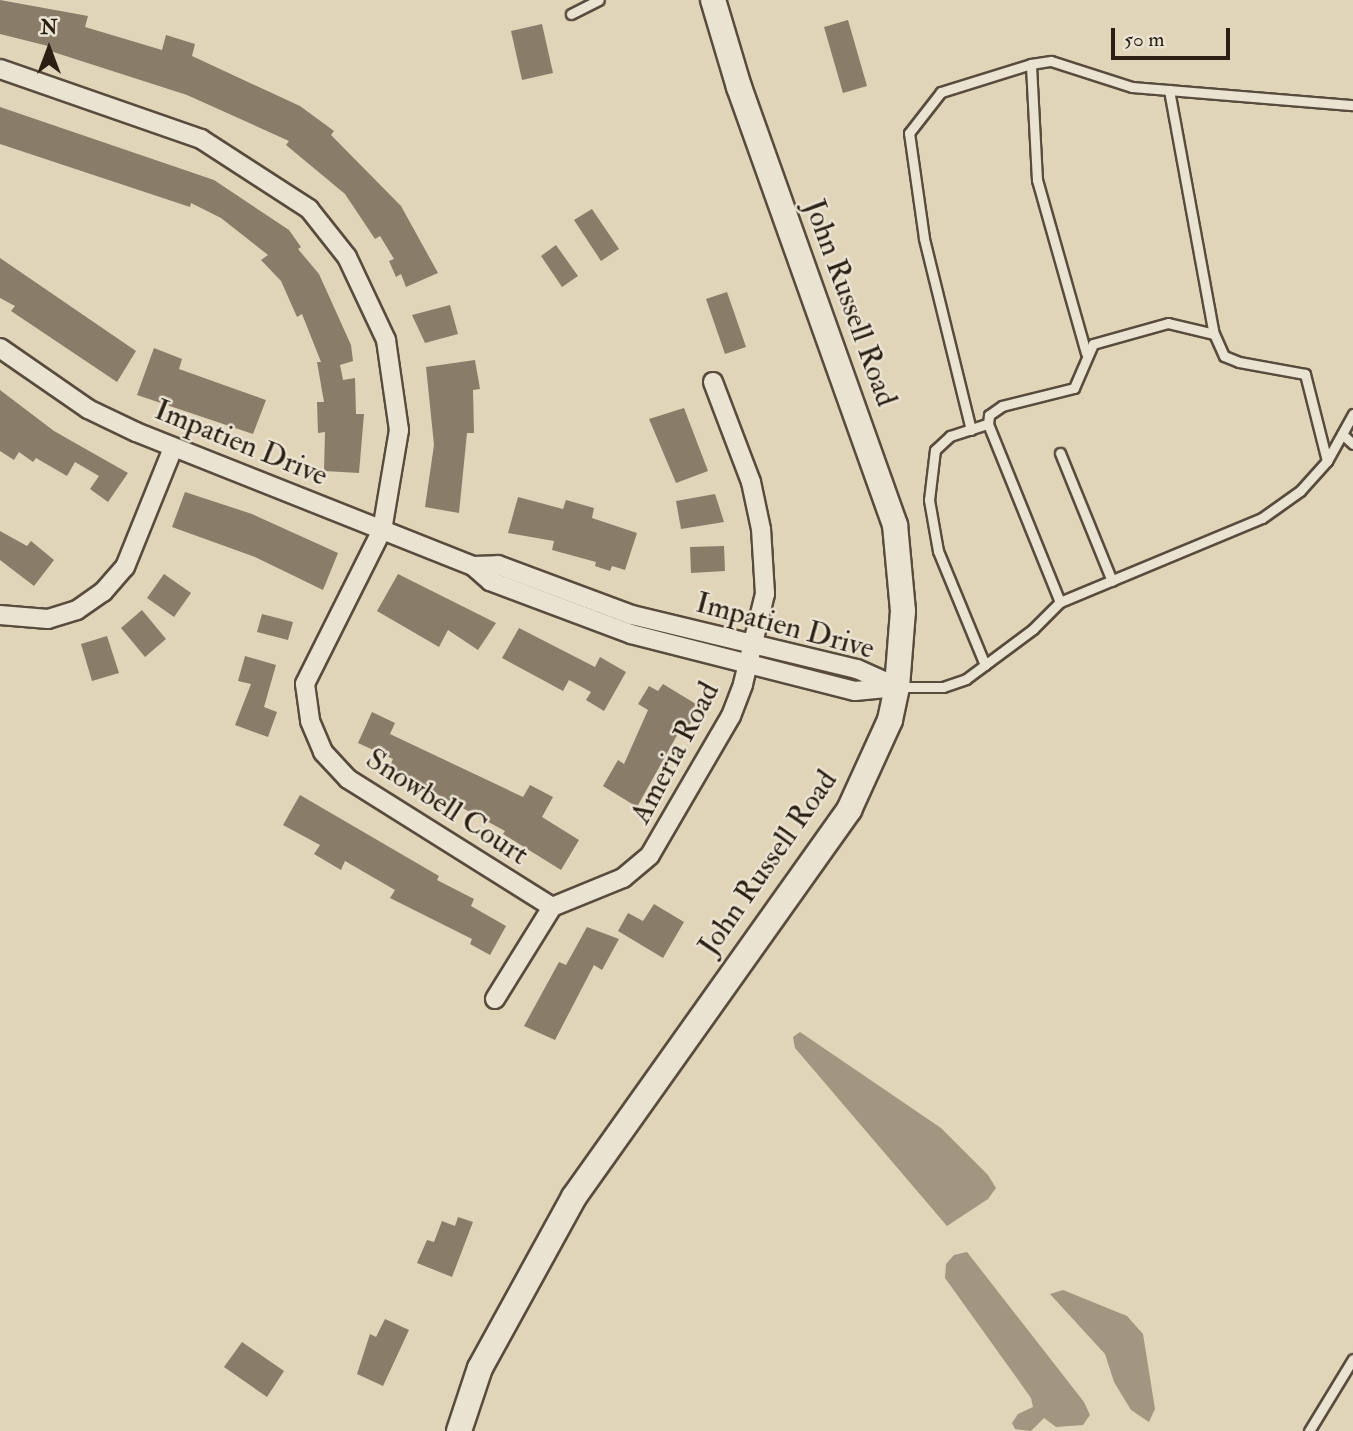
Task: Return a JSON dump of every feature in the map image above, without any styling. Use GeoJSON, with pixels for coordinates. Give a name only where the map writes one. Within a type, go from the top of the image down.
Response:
{"type":"FeatureCollection","features":[{"type":"Feature","properties":{"kind":"street","name":"John Russell Road"},"geometry":{"type":"LineString","coordinates":[[459,1431],[480,1368],[575,1197],[849,810],[890,720],[897,687],[903,611],[895,526],[739,87],[713,0]]}},
{"type":"Feature","properties":{"kind":"street","name":"Snowbell Court"},"geometry":{"type":"LineString","coordinates":[[0,69],[201,139],[309,209],[347,257],[386,340],[399,429],[394,477],[382,530],[305,684],[310,721],[323,752],[348,779],[552,907]]}},
{"type":"Feature","properties":{"kind":"street","name":"Impatien Drive"},"geometry":{"type":"LineString","coordinates":[[0,348],[88,409],[173,448],[473,566],[490,580],[631,634],[855,691],[897,687]]}},
{"type":"Feature","properties":{"kind":"street","name":"Ameria Road"},"geometry":{"type":"LineString","coordinates":[[552,907],[623,878],[650,855],[732,716],[749,665],[765,594],[761,529],[751,482],[713,382]]}},
{"type":"Feature","properties":{"kind":"street"},"geometry":{"type":"LineString","coordinates":[[0,615],[48,619],[77,610],[103,592],[125,567],[173,448]]}},
{"type":"Feature","properties":{"kind":"street","name":"Impatien Drive"},"geometry":{"type":"LineString","coordinates":[[473,566],[498,565],[632,615],[857,669],[897,687]]}},
{"type":"Feature","properties":{"kind":"street"},"geometry":{"type":"LineString","coordinates":[[495,999],[552,907]]}},
{"type":"Feature","properties":{"kind":"lane"},"geometry":{"type":"LineString","coordinates":[[571,15],[599,0]]}},
{"type":"Feature","properties":{"kind":"lane"},"geometry":{"type":"LineString","coordinates":[[971,429],[924,238],[909,132],[941,92],[1031,64],[1051,61],[1132,86],[1353,105]]}},
{"type":"Feature","properties":{"kind":"lane"},"geometry":{"type":"LineString","coordinates":[[1031,64],[1037,180],[1086,354]]}},
{"type":"Feature","properties":{"kind":"lane"},"geometry":{"type":"LineString","coordinates":[[1168,90],[1214,334],[1223,356],[1305,374],[1327,461]]}},
{"type":"Feature","properties":{"kind":"lane"},"geometry":{"type":"LineString","coordinates":[[1060,601],[988,424],[989,415],[1002,406],[1074,388],[1086,354],[1093,344],[1168,323],[1214,334]]}},
{"type":"Feature","properties":{"kind":"lane"},"geometry":{"type":"LineString","coordinates":[[897,687],[943,687],[985,665],[1033,629],[1060,601],[1262,518],[1300,491],[1327,461],[1353,414]]}},
{"type":"Feature","properties":{"kind":"lane"},"geometry":{"type":"LineString","coordinates":[[985,665],[938,551],[929,500],[935,450],[950,436],[988,424]]}},
{"type":"Feature","properties":{"kind":"lane"},"geometry":{"type":"LineString","coordinates":[[1342,434],[1353,444]]}},
{"type":"Feature","properties":{"kind":"lane"},"geometry":{"type":"LineString","coordinates":[[1060,453],[1112,581]]}},
{"type":"Feature","properties":{"kind":"lane"},"geometry":{"type":"LineString","coordinates":[[1309,1431],[1353,1359]]}},
{"type":"Feature","properties":{"kind":"shaded area"},"geometry":{"type":"Polygon","coordinates":[[[800,1032],[941,1128],[988,1175],[996,1188],[988,1199],[947,1226],[795,1048],[793,1037],[800,1032]]]}},
{"type":"Feature","properties":{"kind":"shaded area"},"geometry":{"type":"Polygon","coordinates":[[[967,1252],[1084,1402],[1090,1415],[1083,1425],[1056,1427],[1044,1418],[1031,1431],[1015,1429],[1012,1423],[1018,1414],[1033,1407],[1031,1398],[945,1278],[946,1264],[954,1255],[967,1252]]]}},
{"type":"Feature","properties":{"kind":"shaded area"},"geometry":{"type":"Polygon","coordinates":[[[1063,1290],[1127,1316],[1143,1334],[1155,1409],[1149,1422],[1131,1410],[1114,1382],[1105,1354],[1050,1294],[1063,1290]]]}},
{"type":"Feature","properties":{"kind":"building"},"geometry":{"type":"Polygon","coordinates":[[[0,0],[88,16],[85,27],[162,50],[166,35],[195,44],[192,56],[300,106],[334,131],[331,135],[401,206],[438,273],[406,287],[401,274],[396,277],[389,261],[394,259],[380,236],[375,239],[345,194],[286,145],[289,141],[187,95],[47,50],[48,46],[0,34],[0,0]]]}},
{"type":"Feature","properties":{"kind":"building"},"geometry":{"type":"Polygon","coordinates":[[[848,20],[867,86],[843,93],[824,27],[848,20]]]}},
{"type":"Feature","properties":{"kind":"building"},"geometry":{"type":"Polygon","coordinates":[[[542,24],[553,73],[522,80],[511,31],[542,24]]]}},
{"type":"Feature","properties":{"kind":"building"},"geometry":{"type":"Polygon","coordinates":[[[0,107],[214,180],[289,230],[301,247],[298,249],[319,274],[351,345],[353,361],[340,365],[343,380],[355,378],[356,414],[364,414],[359,473],[324,471],[325,432],[318,433],[317,402],[324,402],[317,362],[321,362],[302,314],[297,317],[281,281],[261,260],[268,255],[221,218],[191,203],[190,207],[0,144],[0,107]]]}},
{"type":"Feature","properties":{"kind":"building"},"geometry":{"type":"Polygon","coordinates":[[[592,209],[619,249],[601,261],[574,220],[592,209]]]}},
{"type":"Feature","properties":{"kind":"building"},"geometry":{"type":"Polygon","coordinates":[[[556,245],[578,276],[562,287],[541,256],[556,245]]]}},
{"type":"Feature","properties":{"kind":"building"},"geometry":{"type":"Polygon","coordinates":[[[0,258],[136,351],[117,382],[11,311],[15,306],[0,298],[0,258]]]}},
{"type":"Feature","properties":{"kind":"building"},"geometry":{"type":"Polygon","coordinates":[[[727,292],[746,347],[725,354],[706,299],[727,292]]]}},
{"type":"Feature","properties":{"kind":"building"},"geometry":{"type":"Polygon","coordinates":[[[450,305],[458,334],[425,343],[412,315],[450,305]]]}},
{"type":"Feature","properties":{"kind":"building"},"geometry":{"type":"Polygon","coordinates":[[[154,348],[182,359],[179,369],[266,400],[253,434],[137,395],[154,348]]]}},
{"type":"Feature","properties":{"kind":"building"},"geometry":{"type":"Polygon","coordinates":[[[475,360],[480,389],[473,390],[474,433],[467,433],[459,513],[425,507],[434,445],[426,367],[475,360]]]}},
{"type":"Feature","properties":{"kind":"building"},"geometry":{"type":"Polygon","coordinates":[[[0,390],[54,431],[128,473],[108,502],[90,489],[99,476],[75,462],[67,476],[36,458],[33,462],[19,452],[14,460],[0,451],[0,390]]]}},
{"type":"Feature","properties":{"kind":"building"},"geometry":{"type":"Polygon","coordinates":[[[684,408],[708,471],[676,483],[649,419],[684,408]]]}},
{"type":"Feature","properties":{"kind":"building"},"geometry":{"type":"Polygon","coordinates":[[[185,492],[252,514],[338,553],[323,590],[255,557],[172,527],[185,492]]]}},
{"type":"Feature","properties":{"kind":"building"},"geometry":{"type":"Polygon","coordinates":[[[715,494],[724,522],[681,529],[676,501],[715,494]]]}},
{"type":"Feature","properties":{"kind":"building"},"geometry":{"type":"Polygon","coordinates":[[[518,497],[563,509],[566,500],[594,508],[592,518],[637,533],[625,570],[612,566],[610,571],[595,566],[596,562],[552,550],[554,541],[508,533],[518,497]]]}},
{"type":"Feature","properties":{"kind":"building"},"geometry":{"type":"Polygon","coordinates":[[[0,531],[27,546],[31,541],[54,560],[34,586],[0,560],[0,531]]]}},
{"type":"Feature","properties":{"kind":"building"},"geometry":{"type":"Polygon","coordinates":[[[724,546],[725,571],[691,573],[690,547],[724,546]]]}},
{"type":"Feature","properties":{"kind":"building"},"geometry":{"type":"Polygon","coordinates":[[[164,574],[191,593],[174,617],[147,598],[164,574]]]}},
{"type":"Feature","properties":{"kind":"building"},"geometry":{"type":"Polygon","coordinates":[[[398,574],[496,623],[478,650],[448,630],[439,647],[377,611],[398,574]]]}},
{"type":"Feature","properties":{"kind":"building"},"geometry":{"type":"Polygon","coordinates":[[[142,610],[166,639],[145,657],[121,628],[142,610]]]}},
{"type":"Feature","properties":{"kind":"building"},"geometry":{"type":"Polygon","coordinates":[[[262,614],[293,622],[288,640],[257,632],[262,614]]]}},
{"type":"Feature","properties":{"kind":"building"},"geometry":{"type":"Polygon","coordinates":[[[519,628],[595,667],[600,657],[626,672],[604,711],[586,700],[591,692],[569,680],[563,691],[502,658],[519,628]]]}},
{"type":"Feature","properties":{"kind":"building"},"geometry":{"type":"Polygon","coordinates":[[[107,636],[119,673],[92,681],[81,644],[107,636]]]}},
{"type":"Feature","properties":{"kind":"building"},"geometry":{"type":"Polygon","coordinates":[[[245,656],[276,665],[264,707],[277,712],[268,737],[235,725],[251,684],[238,681],[245,656]]]}},
{"type":"Feature","properties":{"kind":"building"},"geometry":{"type":"Polygon","coordinates":[[[663,684],[696,704],[690,713],[695,716],[684,733],[680,730],[637,807],[603,786],[618,760],[624,764],[648,710],[638,704],[649,686],[658,691],[663,684]]]}},
{"type":"Feature","properties":{"kind":"building"},"geometry":{"type":"Polygon","coordinates":[[[372,712],[395,723],[390,734],[523,797],[530,785],[553,797],[542,817],[579,840],[561,870],[503,834],[505,831],[389,768],[393,759],[358,743],[372,712]]]}},
{"type":"Feature","properties":{"kind":"building"},"geometry":{"type":"Polygon","coordinates":[[[300,795],[439,876],[437,880],[474,899],[471,906],[506,926],[490,955],[470,944],[472,939],[390,898],[395,890],[345,861],[341,870],[314,854],[320,845],[283,825],[300,795]]]}},
{"type":"Feature","properties":{"kind":"building"},"geometry":{"type":"Polygon","coordinates":[[[654,904],[684,922],[663,958],[618,931],[628,913],[643,921],[654,904]]]}},
{"type":"Feature","properties":{"kind":"building"},"geometry":{"type":"Polygon","coordinates":[[[587,927],[619,939],[602,970],[594,965],[555,1040],[524,1026],[559,962],[566,965],[587,927]]]}},
{"type":"Feature","properties":{"kind":"building"},"geometry":{"type":"Polygon","coordinates":[[[458,1217],[473,1222],[452,1277],[417,1263],[427,1240],[434,1242],[442,1221],[455,1226],[458,1217]]]}},
{"type":"Feature","properties":{"kind":"building"},"geometry":{"type":"Polygon","coordinates":[[[385,1319],[409,1330],[383,1386],[357,1374],[370,1334],[376,1337],[385,1319]]]}},
{"type":"Feature","properties":{"kind":"building"},"geometry":{"type":"Polygon","coordinates":[[[242,1342],[284,1371],[267,1397],[224,1367],[242,1342]]]}}]}
